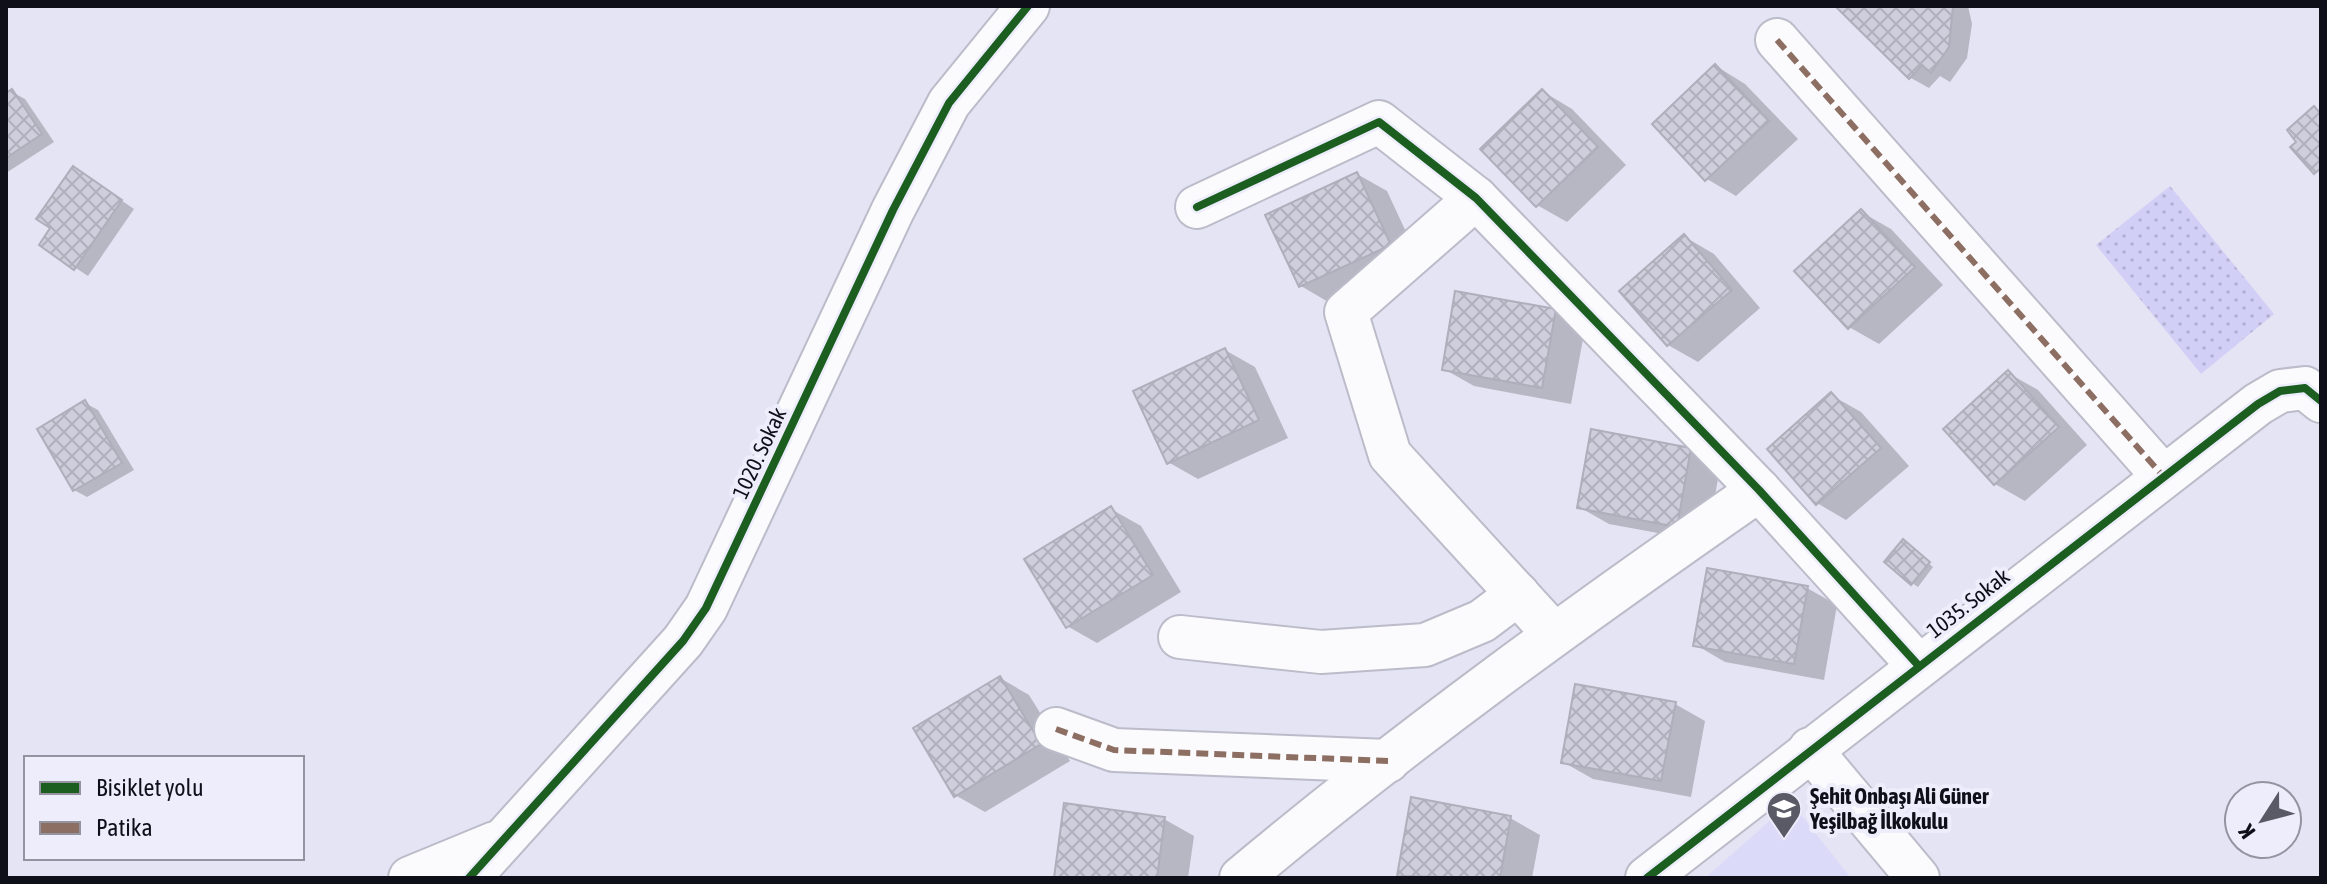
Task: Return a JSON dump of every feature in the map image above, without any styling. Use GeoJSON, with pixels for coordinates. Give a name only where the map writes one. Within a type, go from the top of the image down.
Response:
{"type":"FeatureCollection","features":[{"type":"Feature","properties":{"kind":"street","name":"1020. Sokak"},"geometry":{"type":"LineString","coordinates":[[469,878],[683,641],[706,608],[893,210],[949,103],[1028,6]]}},
{"type":"Feature","properties":{"kind":"street"},"geometry":{"type":"LineString","coordinates":[[1777,40],[2163,476]]}},
{"type":"Feature","properties":{"kind":"street"},"geometry":{"type":"LineString","coordinates":[[1197,207],[1379,122],[1476,198],[1759,490],[1918,665]]}},
{"type":"Feature","properties":{"kind":"street"},"geometry":{"type":"LineString","coordinates":[[1476,198],[1346,312],[1390,455],[1553,633]]}},
{"type":"Feature","properties":{"kind":"street","name":"1035. Sokak"},"geometry":{"type":"LineString","coordinates":[[1647,878],[2258,404],[2280,391],[2316,391]]}},
{"type":"Feature","properties":{"kind":"street"},"geometry":{"type":"LineString","coordinates":[[1241,878],[1553,633],[1759,490]]}},
{"type":"Feature","properties":{"kind":"street"},"geometry":{"type":"LineString","coordinates":[[1180,637],[1321,652],[1425,645],[1482,621],[1518,594]]}},
{"type":"Feature","properties":{"kind":"street"},"geometry":{"type":"LineString","coordinates":[[1056,729],[1114,750],[1388,761]]}},
{"type":"Feature","properties":{"kind":"street"},"geometry":{"type":"LineString","coordinates":[[1810,749],[1918,878]]}},
{"type":"Feature","properties":{"kind":"street"},"geometry":{"type":"LineString","coordinates":[[410,878],[504,839]]}},
{"type":"Feature","properties":{"kind":"shaded area"},"geometry":{"type":"Polygon","coordinates":[[[2170,186],[2274,314],[2201,374],[2096,245],[2170,186]]]}},
{"type":"Feature","properties":{"kind":"shaded area","name":"Şehit Onbaşı Ali Güner Yeşilbağ İlkokulu"},"geometry":{"type":"Polygon","coordinates":[[[1791,802],[1851,878],[1705,878],[1791,802]]]}},
{"type":"Feature","properties":{"kind":"building"},"geometry":{"type":"Polygon","coordinates":[[[1835,6],[1953,6],[1949,47],[1931,73],[1922,65],[1909,79],[1835,6]]]}},
{"type":"Feature","properties":{"kind":"building"},"geometry":{"type":"Polygon","coordinates":[[[1715,64],[1769,121],[1705,181],[1652,124],[1715,64]]]}},
{"type":"Feature","properties":{"kind":"building"},"geometry":{"type":"Polygon","coordinates":[[[12,89],[42,134],[6,158],[6,93],[12,89]]]}},
{"type":"Feature","properties":{"kind":"building"},"geometry":{"type":"Polygon","coordinates":[[[1542,89],[1598,147],[1536,207],[1480,149],[1542,89]]]}},
{"type":"Feature","properties":{"kind":"building"},"geometry":{"type":"Polygon","coordinates":[[[2314,106],[2321,114],[2321,168],[2314,174],[2290,147],[2296,142],[2287,130],[2314,106]]]}},
{"type":"Feature","properties":{"kind":"building"},"geometry":{"type":"Polygon","coordinates":[[[73,166],[122,200],[74,270],[39,245],[50,228],[36,219],[73,166]]]}},
{"type":"Feature","properties":{"kind":"building"},"geometry":{"type":"Polygon","coordinates":[[[1357,172],[1391,245],[1299,287],[1265,215],[1357,172]]]}},
{"type":"Feature","properties":{"kind":"building"},"geometry":{"type":"Polygon","coordinates":[[[1861,209],[1915,267],[1848,329],[1794,271],[1861,209]]]}},
{"type":"Feature","properties":{"kind":"building"},"geometry":{"type":"Polygon","coordinates":[[[1684,234],[1732,290],[1667,346],[1619,291],[1684,234]]]}},
{"type":"Feature","properties":{"kind":"building"},"geometry":{"type":"Polygon","coordinates":[[[1455,291],[1556,309],[1542,388],[1442,370],[1455,291]]]}},
{"type":"Feature","properties":{"kind":"building"},"geometry":{"type":"Polygon","coordinates":[[[1225,348],[1259,420],[1167,464],[1133,391],[1225,348]]]}},
{"type":"Feature","properties":{"kind":"building"},"geometry":{"type":"Polygon","coordinates":[[[2008,370],[2059,427],[1994,485],[1943,429],[2008,370]]]}},
{"type":"Feature","properties":{"kind":"building"},"geometry":{"type":"Polygon","coordinates":[[[1831,392],[1881,448],[1816,505],[1767,449],[1831,392]]]}},
{"type":"Feature","properties":{"kind":"building"},"geometry":{"type":"Polygon","coordinates":[[[85,400],[122,463],[73,491],[37,429],[85,400]]]}},
{"type":"Feature","properties":{"kind":"building"},"geometry":{"type":"Polygon","coordinates":[[[1591,429],[1691,448],[1677,527],[1577,508],[1591,429]]]}},
{"type":"Feature","properties":{"kind":"building"},"geometry":{"type":"Polygon","coordinates":[[[1111,506],[1153,575],[1066,628],[1024,559],[1111,506]]]}},
{"type":"Feature","properties":{"kind":"building"},"geometry":{"type":"Polygon","coordinates":[[[1903,539],[1930,562],[1911,585],[1884,562],[1903,539]]]}},
{"type":"Feature","properties":{"kind":"building"},"geometry":{"type":"Polygon","coordinates":[[[1707,568],[1808,586],[1794,664],[1693,646],[1707,568]]]}},
{"type":"Feature","properties":{"kind":"building"},"geometry":{"type":"Polygon","coordinates":[[[1000,676],[1041,744],[954,797],[913,728],[1000,676]]]}},
{"type":"Feature","properties":{"kind":"building"},"geometry":{"type":"Polygon","coordinates":[[[1575,684],[1676,702],[1661,781],[1561,763],[1575,684]]]}},
{"type":"Feature","properties":{"kind":"building"},"geometry":{"type":"Polygon","coordinates":[[[1411,797],[1511,816],[1500,878],[1397,876],[1411,797]]]}},
{"type":"Feature","properties":{"kind":"building"},"geometry":{"type":"Polygon","coordinates":[[[1064,803],[1165,817],[1157,878],[1054,878],[1064,803]]]}},
{"type":"Feature","properties":{"kind":"marked path"},"geometry":{"type":"LineString","coordinates":[[1777,40],[2163,476]]}},
{"type":"Feature","properties":{"kind":"marked path"},"geometry":{"type":"LineString","coordinates":[[1056,729],[1114,750],[1388,761]]}},
{"type":"Feature","properties":{"kind":"cycle path"},"geometry":{"type":"LineString","coordinates":[[469,878],[683,641],[706,608],[893,210],[949,103],[1028,6]]}},
{"type":"Feature","properties":{"kind":"cycle path"},"geometry":{"type":"LineString","coordinates":[[1197,207],[1379,122],[1476,198],[1759,490],[1918,665]]}},
{"type":"Feature","properties":{"kind":"cycle path"},"geometry":{"type":"LineString","coordinates":[[1647,878],[2258,404],[2280,391],[2305,388],[2321,401]]}},
{"type":"Feature","properties":{"kind":"place","name":"Şehit Onbaşı Ali Güner Yeşilbağ İlkokulu"},"geometry":{"type":"Point","coordinates":[1784,840]}}]}
